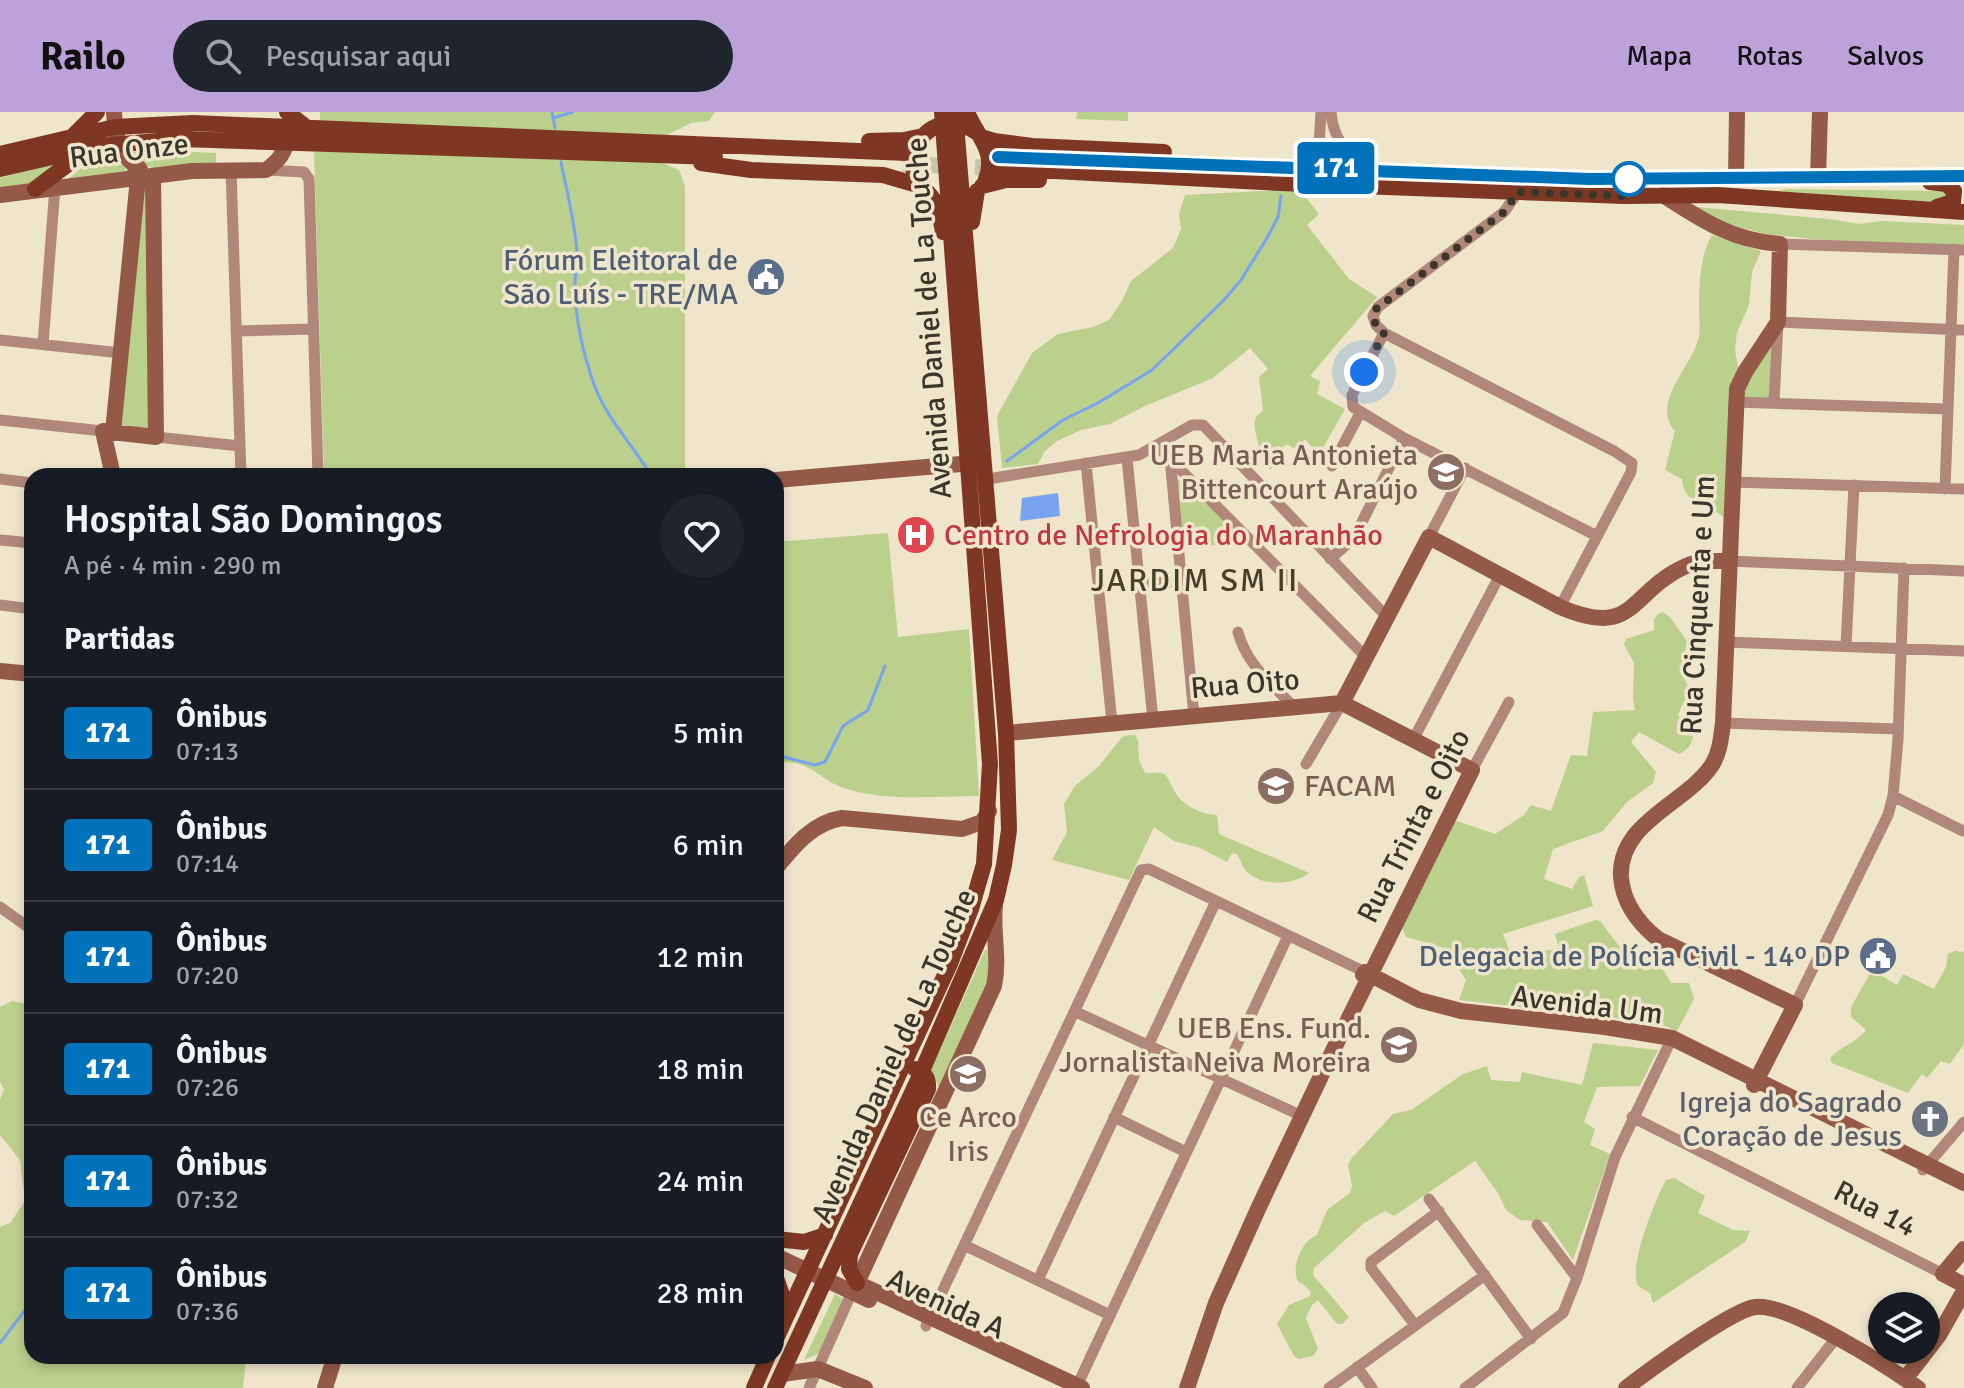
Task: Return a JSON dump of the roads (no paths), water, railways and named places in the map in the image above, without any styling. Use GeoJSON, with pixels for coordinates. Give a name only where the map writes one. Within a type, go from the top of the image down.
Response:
{"type":"FeatureCollection","features":[{"type":"Feature","properties":{"kind":"main road"},"geometry":{"type":"LineString","coordinates":[[73,136],[97,112]]}},
{"type":"Feature","properties":{"kind":"main road"},"geometry":{"type":"LineString","coordinates":[[925,134],[932,112]]}},
{"type":"Feature","properties":{"kind":"main road","name":"Avenida Daniel de La Touche"},"geometry":{"type":"LineString","coordinates":[[778,1381],[922,1071],[996,900],[1009,830],[997,611],[975,448],[942,112]]}},
{"type":"Feature","properties":{"kind":"main road","name":"Avenida Daniel de La Touche"},"geometry":{"type":"LineString","coordinates":[[784,1321],[950,964],[975,899],[984,864],[990,764],[975,556],[975,448],[955,112]]}},
{"type":"Feature","properties":{"kind":"main road"},"geometry":{"type":"LineString","coordinates":[[967,112],[989,152],[990,161],[972,210],[972,224],[994,478],[997,611]]}},
{"type":"Feature","properties":{"kind":"main road"},"geometry":{"type":"LineString","coordinates":[[0,154],[116,128],[243,118],[291,124],[653,148],[751,170],[883,175],[925,189],[938,198],[958,200],[979,188],[1024,180],[1189,186],[1280,183]]}},
{"type":"Feature","properties":{"kind":"main road"},"geometry":{"type":"LineString","coordinates":[[35,189],[116,128],[181,139],[291,124],[653,148],[905,159]]}},
{"type":"Feature","properties":{"kind":"main road"},"geometry":{"type":"LineString","coordinates":[[975,556],[961,464],[943,231],[936,205],[916,178],[913,160],[918,143],[925,134],[937,126],[959,124],[980,135],[1014,145],[1185,153],[1313,167]]}},
{"type":"Feature","properties":{"kind":"main road"},"geometry":{"type":"LineString","coordinates":[[653,148],[734,137],[883,142],[925,134]]}},
{"type":"Feature","properties":{"kind":"main road"},"geometry":{"type":"LineString","coordinates":[[0,171],[29,161],[88,149]]}},
{"type":"Feature","properties":{"kind":"main road"},"geometry":{"type":"LineString","coordinates":[[1964,176],[1589,179],[1313,167],[998,162],[1280,183],[1518,192],[1718,195],[1964,212]]}},
{"type":"Feature","properties":{"kind":"main road"},"geometry":{"type":"LineString","coordinates":[[1880,177],[1943,183],[1951,187],[1955,194],[1953,202],[1944,206],[1892,206]]}},
{"type":"Feature","properties":{"kind":"main road"},"geometry":{"type":"LineString","coordinates":[[825,1280],[852,1248],[928,1089],[928,1081],[922,1071],[911,1069],[898,1072]]}},
{"type":"Feature","properties":{"kind":"main road"},"geometry":{"type":"LineString","coordinates":[[784,1240],[804,1242],[822,1237],[855,1215]]}},
{"type":"Feature","properties":{"kind":"main road"},"geometry":{"type":"LineString","coordinates":[[852,1248],[849,1265],[854,1288]]}},
{"type":"Feature","properties":{"kind":"main road"},"geometry":{"type":"LineString","coordinates":[[784,1301],[788,1312]]}},
{"type":"Feature","properties":{"kind":"main road"},"geometry":{"type":"LineString","coordinates":[[754,1388],[764,1364]]}},
{"type":"Feature","properties":{"kind":"street"},"geometry":{"type":"LineString","coordinates":[[1313,167],[1319,146],[1321,112]]}},
{"type":"Feature","properties":{"kind":"street"},"geometry":{"type":"LineString","coordinates":[[1331,112],[1333,127],[1342,146],[1369,170]]}},
{"type":"Feature","properties":{"kind":"street"},"geometry":{"type":"LineString","coordinates":[[1736,178],[1737,112]]}},
{"type":"Feature","properties":{"kind":"street"},"geometry":{"type":"LineString","coordinates":[[1818,178],[1820,112]]}},
{"type":"Feature","properties":{"kind":"street"},"geometry":{"type":"LineString","coordinates":[[266,170],[279,159],[291,124]]}},
{"type":"Feature","properties":{"kind":"street"},"geometry":{"type":"LineString","coordinates":[[116,128],[125,157],[142,173],[156,437]]}},
{"type":"Feature","properties":{"kind":"street"},"geometry":{"type":"LineString","coordinates":[[231,169],[241,468]]}},
{"type":"Feature","properties":{"kind":"street","name":"Rua Onze"},"geometry":{"type":"LineString","coordinates":[[0,195],[142,173],[231,169],[304,172],[309,179],[313,329]]}},
{"type":"Feature","properties":{"kind":"street"},"geometry":{"type":"LineString","coordinates":[[112,468],[108,432],[121,353],[142,173]]}},
{"type":"Feature","properties":{"kind":"street"},"geometry":{"type":"LineString","coordinates":[[43,344],[55,187]]}},
{"type":"Feature","properties":{"kind":"street"},"geometry":{"type":"LineString","coordinates":[[1518,192],[1504,212],[1378,307],[1373,316],[1381,330],[1632,463],[1631,472],[1560,607]]}},
{"type":"Feature","properties":{"kind":"street"},"geometry":{"type":"LineString","coordinates":[[1663,195],[1714,228],[1750,240],[1780,244],[1959,249],[1958,330],[1948,409],[1945,489]]}},
{"type":"Feature","properties":{"kind":"street"},"geometry":{"type":"LineString","coordinates":[[1774,403],[1780,244]]}},
{"type":"Feature","properties":{"kind":"street"},"geometry":{"type":"LineString","coordinates":[[1778,322],[1958,330]]}},
{"type":"Feature","properties":{"kind":"street","name":"Rua Cinquenta e Um"},"geometry":{"type":"LineString","coordinates":[[1778,322],[1737,389],[1723,723],[1718,753],[1704,774],[1630,840],[1621,869],[1625,897],[1644,926],[1658,939],[1795,1005]]}},
{"type":"Feature","properties":{"kind":"street"},"geometry":{"type":"LineString","coordinates":[[236,331],[313,329],[318,468]]}},
{"type":"Feature","properties":{"kind":"street"},"geometry":{"type":"LineString","coordinates":[[1381,330],[1352,395],[1357,410],[1404,438],[1597,536]]}},
{"type":"Feature","properties":{"kind":"street"},"geometry":{"type":"LineString","coordinates":[[0,340],[121,353]]}},
{"type":"Feature","properties":{"kind":"street"},"geometry":{"type":"LineString","coordinates":[[1736,402],[1948,409]]}},
{"type":"Feature","properties":{"kind":"street"},"geometry":{"type":"LineString","coordinates":[[1332,466],[1357,410]]}},
{"type":"Feature","properties":{"kind":"street"},"geometry":{"type":"LineString","coordinates":[[0,420],[240,446]]}},
{"type":"Feature","properties":{"kind":"street"},"geometry":{"type":"LineString","coordinates":[[994,478],[1127,458],[1158,447],[1192,425],[1199,424],[1387,617]]}},
{"type":"Feature","properties":{"kind":"street"},"geometry":{"type":"LineString","coordinates":[[1330,559],[1354,538],[1404,438]]}},
{"type":"Feature","properties":{"kind":"street"},"geometry":{"type":"LineString","coordinates":[[1158,447],[1366,657]]}},
{"type":"Feature","properties":{"kind":"street"},"geometry":{"type":"LineString","coordinates":[[1127,458],[1153,720]]}},
{"type":"Feature","properties":{"kind":"street"},"geometry":{"type":"LineString","coordinates":[[1170,458],[1194,716]]}},
{"type":"Feature","properties":{"kind":"street"},"geometry":{"type":"LineString","coordinates":[[1086,463],[1112,723]]}},
{"type":"Feature","properties":{"kind":"street"},"geometry":{"type":"LineString","coordinates":[[784,479],[961,464]]}},
{"type":"Feature","properties":{"kind":"street"},"geometry":{"type":"LineString","coordinates":[[1306,764],[1342,703],[1465,468]]}},
{"type":"Feature","properties":{"kind":"street"},"geometry":{"type":"LineString","coordinates":[[0,479],[24,482]]}},
{"type":"Feature","properties":{"kind":"street"},"geometry":{"type":"LineString","coordinates":[[1733,482],[1964,489]]}},
{"type":"Feature","properties":{"kind":"street"},"geometry":{"type":"LineString","coordinates":[[1846,646],[1854,485]]}},
{"type":"Feature","properties":{"kind":"street"},"geometry":{"type":"LineString","coordinates":[[1429,537],[1560,607],[1590,619],[1609,619],[1629,608],[1682,568],[1705,561],[1964,571]]}},
{"type":"Feature","properties":{"kind":"street"},"geometry":{"type":"LineString","coordinates":[[0,540],[24,542]]}},
{"type":"Feature","properties":{"kind":"street"},"geometry":{"type":"LineString","coordinates":[[1755,1082],[1888,815],[1893,796],[1898,729],[1904,568]]}},
{"type":"Feature","properties":{"kind":"street"},"geometry":{"type":"LineString","coordinates":[[1413,740],[1500,575]]}},
{"type":"Feature","properties":{"kind":"street"},"geometry":{"type":"LineString","coordinates":[[1141,584],[1183,581]]}},
{"type":"Feature","properties":{"kind":"street"},"geometry":{"type":"LineString","coordinates":[[0,605],[24,608]]}},
{"type":"Feature","properties":{"kind":"street"},"geometry":{"type":"LineString","coordinates":[[1238,632],[1249,660],[1294,707]]}},
{"type":"Feature","properties":{"kind":"street"},"geometry":{"type":"LineString","coordinates":[[1725,642],[1964,651]]}},
{"type":"Feature","properties":{"kind":"street"},"geometry":{"type":"LineString","coordinates":[[0,671],[24,673]]}},
{"type":"Feature","properties":{"kind":"street","name":"Rua Trinta e Oito"},"geometry":{"type":"LineString","coordinates":[[1366,976],[1509,702]]}},
{"type":"Feature","properties":{"kind":"street","name":"Rua Oito"},"geometry":{"type":"LineString","coordinates":[[1006,733],[1342,703],[1472,770]]}},
{"type":"Feature","properties":{"kind":"street"},"geometry":{"type":"LineString","coordinates":[[1723,723],[1898,729]]}},
{"type":"Feature","properties":{"kind":"street"},"geometry":{"type":"LineString","coordinates":[[1893,796],[1963,831]]}},
{"type":"Feature","properties":{"kind":"street"},"geometry":{"type":"LineString","coordinates":[[784,859],[807,834],[832,820],[842,818],[962,829],[979,824],[989,811]]}},
{"type":"Feature","properties":{"kind":"street"},"geometry":{"type":"LineString","coordinates":[[929,1322],[1140,871],[1149,869],[1366,976],[1211,1302],[1180,1388]]}},
{"type":"Feature","properties":{"kind":"street"},"geometry":{"type":"LineString","coordinates":[[809,1388],[994,986],[997,965],[993,921],[996,900]]}},
{"type":"Feature","properties":{"kind":"street"},"geometry":{"type":"LineString","coordinates":[[1038,1280],[1216,901]]}},
{"type":"Feature","properties":{"kind":"street"},"geometry":{"type":"LineString","coordinates":[[0,907],[24,924]]}},
{"type":"Feature","properties":{"kind":"street"},"geometry":{"type":"LineString","coordinates":[[1068,1386],[1110,1315],[1288,936]]}},
{"type":"Feature","properties":{"kind":"street","name":"Avenida Um"},"geometry":{"type":"LineString","coordinates":[[1366,976],[1419,1000],[1461,1011],[1605,1027],[1671,1040],[1926,1168],[1964,1183]]}},
{"type":"Feature","properties":{"kind":"street"},"geometry":{"type":"LineString","coordinates":[[1076,1012],[1299,1115]]}},
{"type":"Feature","properties":{"kind":"street"},"geometry":{"type":"LineString","coordinates":[[1465,1388],[1563,1313],[1615,1157],[1671,1040]]}},
{"type":"Feature","properties":{"kind":"street"},"geometry":{"type":"LineString","coordinates":[[1187,1388],[1216,1303],[1299,1115]]}},
{"type":"Feature","properties":{"kind":"street"},"geometry":{"type":"LineString","coordinates":[[1114,1117],[1186,1152]]}},
{"type":"Feature","properties":{"kind":"street","name":"Rua 14"},"geometry":{"type":"LineString","coordinates":[[1632,1117],[1955,1282]]}},
{"type":"Feature","properties":{"kind":"street"},"geometry":{"type":"LineString","coordinates":[[1926,1168],[1964,1122]]}},
{"type":"Feature","properties":{"kind":"street","name":"Avenida Um"},"geometry":{"type":"LineString","coordinates":[[1926,1168],[1964,1192]]}},
{"type":"Feature","properties":{"kind":"street"},"geometry":{"type":"LineString","coordinates":[[1429,1199],[1531,1339]]}},
{"type":"Feature","properties":{"kind":"street"},"geometry":{"type":"LineString","coordinates":[[1415,1325],[1371,1268],[1371,1262],[1439,1211]]}},
{"type":"Feature","properties":{"kind":"street"},"geometry":{"type":"LineString","coordinates":[[1537,1225],[1577,1278]]}},
{"type":"Feature","properties":{"kind":"street"},"geometry":{"type":"LineString","coordinates":[[966,1246],[1110,1315]]}},
{"type":"Feature","properties":{"kind":"street"},"geometry":{"type":"LineString","coordinates":[[1626,1388],[1737,1313],[1763,1306],[1781,1311],[1836,1338],[1914,1385],[1939,1335],[1964,1249]]}},
{"type":"Feature","properties":{"kind":"street","name":"Avenida A"},"geometry":{"type":"LineString","coordinates":[[784,1260],[825,1280],[854,1288],[1068,1386]]}},
{"type":"Feature","properties":{"kind":"street"},"geometry":{"type":"LineString","coordinates":[[1955,1282],[1964,1263]]}},
{"type":"Feature","properties":{"kind":"street"},"geometry":{"type":"LineString","coordinates":[[1329,1388],[1485,1275]]}},
{"type":"Feature","properties":{"kind":"street"},"geometry":{"type":"LineString","coordinates":[[1797,1388],[1836,1338]]}},
{"type":"Feature","properties":{"kind":"street"},"geometry":{"type":"LineString","coordinates":[[325,1388],[332,1364]]}},
{"type":"Feature","properties":{"kind":"street"},"geometry":{"type":"LineString","coordinates":[[1357,1367],[1372,1388]]}},
{"type":"Feature","properties":{"kind":"street"},"geometry":{"type":"LineString","coordinates":[[778,1381],[818,1369],[858,1387]]}},
{"type":"Feature","properties":{"kind":"water"},"geometry":{"type":"Polygon","coordinates":[[[1058,493],[1060,516],[1020,521],[1022,498],[1058,493]]]}},
{"type":"Feature","properties":{"kind":"waterway"},"geometry":{"type":"LineString","coordinates":[[552,112],[555,128]]}},
{"type":"Feature","properties":{"kind":"waterway"},"geometry":{"type":"LineString","coordinates":[[553,118],[573,112]]}},
{"type":"Feature","properties":{"kind":"waterway"},"geometry":{"type":"LineString","coordinates":[[561,162],[576,241],[576,310],[587,362],[606,410],[646,468]]}},
{"type":"Feature","properties":{"kind":"waterway"},"geometry":{"type":"LineString","coordinates":[[1007,461],[1063,420],[1152,370],[1241,280],[1278,217],[1281,196]]}},
{"type":"Feature","properties":{"kind":"waterway"},"geometry":{"type":"LineString","coordinates":[[784,757],[815,765],[825,762],[843,726],[868,710],[885,666]]}},
{"type":"Feature","properties":{"kind":"waterway"},"geometry":{"type":"LineString","coordinates":[[0,1343],[24,1312]]}},
{"type":"Feature","properties":{"kind":"tunnel"},"geometry":{"type":"LineString","coordinates":[[903,164],[997,168]]}},
{"type":"Feature","properties":{"kind":"place","name":"Fórum Eleitoral de São Luís - TRE/MA"},"geometry":{"type":"Point","coordinates":[766,277]}},
{"type":"Feature","properties":{"kind":"place","name":"UEB Maria Antonieta Bittencourt Araújo"},"geometry":{"type":"Point","coordinates":[1446,472]}},
{"type":"Feature","properties":{"kind":"place","name":"Centro de Nefrologia do Maranhão"},"geometry":{"type":"Point","coordinates":[916,535]}},
{"type":"Feature","properties":{"kind":"place","name":"FACAM"},"geometry":{"type":"Point","coordinates":[1276,786]}},
{"type":"Feature","properties":{"kind":"place","name":"Delegacia de Polícia Civil - 14º DP"},"geometry":{"type":"Point","coordinates":[1878,956]}},
{"type":"Feature","properties":{"kind":"place","name":"UEB Ens. Fund. Jornalista Neiva Moreira"},"geometry":{"type":"Point","coordinates":[1399,1045]}},
{"type":"Feature","properties":{"kind":"place","name":"Ce Arco Iris"},"geometry":{"type":"Point","coordinates":[968,1074]}},
{"type":"Feature","properties":{"kind":"place","name":"Igreja do Sagrado Coração de Jesus"},"geometry":{"type":"Point","coordinates":[1930,1119]}},
{"type":"Feature","properties":{"kind":"district","name":"JARDIM SM II"},"geometry":{"type":"Point","coordinates":[1195,580]}}]}
